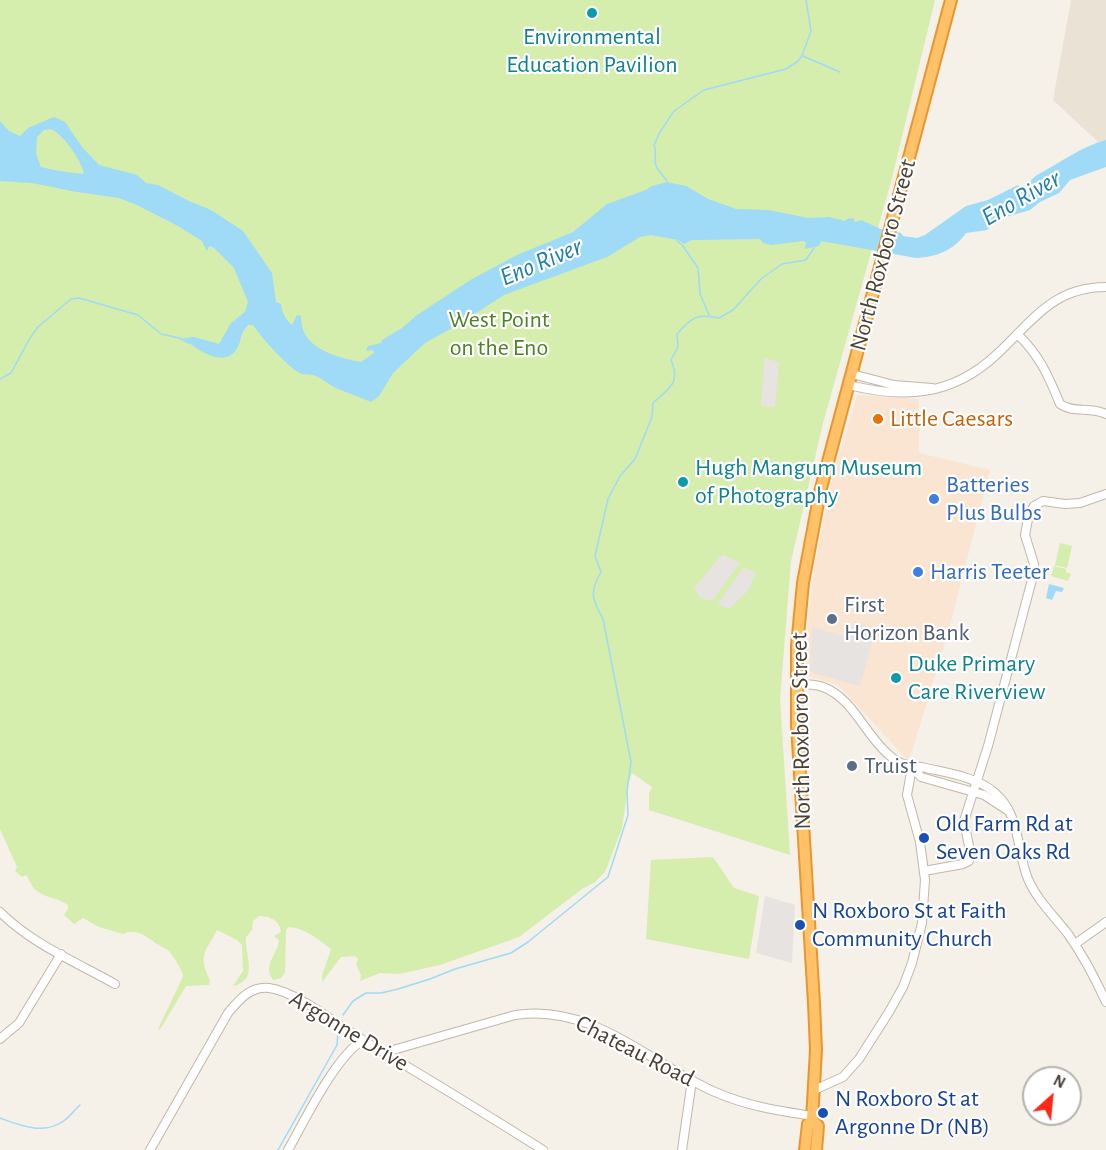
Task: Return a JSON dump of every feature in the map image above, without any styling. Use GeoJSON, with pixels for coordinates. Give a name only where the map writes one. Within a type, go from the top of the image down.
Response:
{"type":"FeatureCollection","features":[{"type":"Feature","properties":{"kind":"highway","name":"North Roxboro Street"},"geometry":{"type":"LineString","coordinates":[[805,1150],[808,1124],[812,1118],[816,1050],[798,763],[796,684],[800,615],[812,526],[951,0]]}},
{"type":"Feature","properties":{"kind":"highway","name":"North Roxboro Street"},"geometry":{"type":"LineString","coordinates":[[812,1118],[818,1126],[816,1150]]}},
{"type":"Feature","properties":{"kind":"street"},"geometry":{"type":"LineString","coordinates":[[850,380],[893,394],[915,393],[964,378],[980,368],[1044,307],[1064,295],[1088,288],[1106,287]]}},
{"type":"Feature","properties":{"kind":"street"},"geometry":{"type":"LineString","coordinates":[[1017,334],[1041,362],[1064,407],[1097,410],[1106,414]]}},
{"type":"Feature","properties":{"kind":"street"},"geometry":{"type":"LineString","coordinates":[[924,871],[969,861],[971,854],[964,821],[988,746],[1034,572],[1034,564],[1025,535],[1029,514],[1041,501],[1080,503],[1106,494]]}},
{"type":"Feature","properties":{"kind":"street"},"geometry":{"type":"LineString","coordinates":[[796,684],[821,686],[836,694],[885,752],[897,761],[912,767],[923,767],[976,781],[994,791],[1004,801],[1019,838],[1028,879],[1042,902],[1075,944],[1106,1002]]}},
{"type":"Feature","properties":{"kind":"street"},"geometry":{"type":"LineString","coordinates":[[912,767],[921,777],[973,791],[990,798],[1007,810]]}},
{"type":"Feature","properties":{"kind":"street"},"geometry":{"type":"LineString","coordinates":[[814,1090],[837,1081],[851,1069],[872,1040],[903,987],[912,963],[920,935],[924,871],[917,829],[907,795],[912,767]]}},
{"type":"Feature","properties":{"kind":"street"},"geometry":{"type":"LineString","coordinates":[[0,912],[21,931],[116,984]]}},
{"type":"Feature","properties":{"kind":"street"},"geometry":{"type":"LineString","coordinates":[[1075,944],[1106,922]]}},
{"type":"Feature","properties":{"kind":"street"},"geometry":{"type":"LineString","coordinates":[[0,1040],[20,1023],[61,954]]}},
{"type":"Feature","properties":{"kind":"street","name":"Argonne Drive"},"geometry":{"type":"LineString","coordinates":[[150,1150],[228,1013],[250,991],[269,988],[286,993],[543,1150]]}},
{"type":"Feature","properties":{"kind":"street","name":"Chateau Road"},"geometry":{"type":"LineString","coordinates":[[386,1053],[495,1020],[525,1014],[546,1013],[583,1021],[612,1033],[715,1092],[749,1105],[812,1118]]}},
{"type":"Feature","properties":{"kind":"street"},"geometry":{"type":"LineString","coordinates":[[288,1150],[321,1091],[352,1047],[363,1040]]}},
{"type":"Feature","properties":{"kind":"street"},"geometry":{"type":"LineString","coordinates":[[682,1150],[692,1080]]}},
{"type":"Feature","properties":{"kind":"shaded area"},"geometry":{"type":"Polygon","coordinates":[[[1071,0],[1106,0],[1106,149],[1053,100],[1071,0]]]}},
{"type":"Feature","properties":{"kind":"shaded area"},"geometry":{"type":"Polygon","coordinates":[[[764,358],[779,362],[775,407],[761,406],[764,358]]]}},
{"type":"Feature","properties":{"kind":"shaded area"},"geometry":{"type":"Polygon","coordinates":[[[857,395],[919,399],[919,453],[990,470],[948,633],[911,754],[907,759],[838,685],[808,676],[803,669],[814,569],[831,483],[857,395]]]}},
{"type":"Feature","properties":{"kind":"shaded area"},"geometry":{"type":"Polygon","coordinates":[[[722,554],[740,563],[712,601],[700,598],[694,588],[722,554]]]}},
{"type":"Feature","properties":{"kind":"shaded area"},"geometry":{"type":"Polygon","coordinates":[[[744,567],[756,573],[749,590],[730,608],[722,607],[718,603],[744,567]]]}},
{"type":"Feature","properties":{"kind":"shaded area"},"geometry":{"type":"Polygon","coordinates":[[[854,622],[876,629],[860,686],[810,672],[812,627],[849,638],[854,622]]]}},
{"type":"Feature","properties":{"kind":"shaded area"},"geometry":{"type":"Polygon","coordinates":[[[765,896],[795,905],[792,963],[756,953],[765,896]]]}},
{"type":"Feature","properties":{"kind":"green space","name":"West Point on the Eno"},"geometry":{"type":"Polygon","coordinates":[[[0,0],[935,0],[892,178],[823,423],[791,561],[780,699],[790,855],[649,810],[649,793],[652,787],[632,773],[622,828],[605,872],[595,882],[582,889],[519,937],[440,965],[399,974],[380,973],[360,981],[361,975],[356,964],[358,959],[355,956],[341,957],[322,982],[331,949],[306,932],[289,927],[286,930],[285,972],[281,978],[273,980],[269,969],[279,940],[274,936],[281,932],[279,924],[267,917],[259,916],[253,921],[252,930],[246,937],[249,966],[246,978],[233,986],[243,971],[242,945],[217,930],[204,954],[209,985],[186,986],[158,1030],[183,975],[170,953],[139,933],[123,934],[99,927],[83,918],[74,924],[64,915],[68,905],[41,893],[34,888],[26,875],[22,877],[15,871],[17,867],[0,829],[0,0]]]}},
{"type":"Feature","properties":{"kind":"green space"},"geometry":{"type":"Polygon","coordinates":[[[1060,543],[1072,546],[1067,568],[1055,565],[1060,543]]]}},
{"type":"Feature","properties":{"kind":"green space"},"geometry":{"type":"Polygon","coordinates":[[[1054,566],[1066,569],[1066,572],[1071,574],[1068,581],[1051,576],[1054,566]]]}},
{"type":"Feature","properties":{"kind":"green space"},"geometry":{"type":"Polygon","coordinates":[[[713,857],[734,888],[759,896],[749,959],[646,939],[651,860],[713,857]]]}},
{"type":"Feature","properties":{"kind":"water","name":"Eno River"},"geometry":{"type":"Polygon","coordinates":[[[54,117],[65,122],[82,147],[99,165],[137,175],[146,183],[158,185],[211,210],[243,231],[272,273],[276,302],[281,304],[287,320],[292,325],[297,315],[301,316],[303,330],[313,344],[328,353],[361,362],[374,353],[373,350],[366,351],[368,346],[381,343],[417,315],[472,279],[517,255],[573,232],[607,204],[667,182],[686,186],[708,199],[736,209],[768,210],[808,218],[829,217],[845,221],[853,218],[855,222],[861,220],[881,229],[917,238],[925,235],[966,206],[988,200],[1018,185],[1022,188],[1037,175],[1070,156],[1106,140],[1106,167],[1070,180],[1059,193],[1040,202],[1030,210],[1003,218],[987,230],[966,233],[950,248],[924,257],[916,258],[821,241],[819,246],[805,249],[806,242],[803,241],[771,245],[763,243],[760,239],[692,240],[684,244],[678,240],[651,235],[640,237],[607,257],[504,295],[425,343],[393,373],[379,396],[371,402],[336,388],[316,376],[296,371],[253,325],[245,328],[236,350],[224,358],[209,355],[188,342],[183,338],[194,337],[219,344],[231,323],[245,312],[248,302],[234,268],[214,248],[209,246],[207,251],[202,241],[178,226],[119,198],[32,183],[0,181],[0,121],[9,131],[20,136],[28,128],[54,117]],[[51,129],[44,130],[37,137],[36,154],[41,167],[84,174],[71,148],[51,129]]]}},
{"type":"Feature","properties":{"kind":"water"},"geometry":{"type":"Polygon","coordinates":[[[1049,584],[1064,588],[1062,592],[1056,591],[1052,600],[1046,598],[1049,584]]]}},
{"type":"Feature","properties":{"kind":"waterway"},"geometry":{"type":"LineString","coordinates":[[667,181],[656,166],[654,145],[674,111],[704,90],[786,69],[797,62],[802,56],[811,31],[806,0]]}},
{"type":"Feature","properties":{"kind":"waterway"},"geometry":{"type":"LineString","coordinates":[[803,56],[840,72]]}},
{"type":"Feature","properties":{"kind":"waterway"},"geometry":{"type":"LineString","coordinates":[[677,241],[698,268],[700,294],[709,315]]}},
{"type":"Feature","properties":{"kind":"waterway"},"geometry":{"type":"LineString","coordinates":[[343,1015],[353,1001],[366,993],[381,993],[398,989],[511,953],[528,942],[608,877],[628,815],[627,791],[631,762],[603,619],[593,596],[601,572],[595,556],[608,499],[620,476],[635,459],[652,417],[653,403],[672,385],[675,375],[671,360],[678,347],[677,334],[695,318],[705,316],[719,318],[733,310],[761,279],[782,264],[806,260],[814,248]]}},
{"type":"Feature","properties":{"kind":"waterway"},"geometry":{"type":"LineString","coordinates":[[0,379],[11,373],[38,327],[71,299],[79,298],[138,315],[161,334],[189,343]]}},
{"type":"Feature","properties":{"kind":"waterway"},"geometry":{"type":"LineString","coordinates":[[278,1150],[337,1045],[338,1032]]}},
{"type":"Feature","properties":{"kind":"waterway"},"geometry":{"type":"LineString","coordinates":[[0,1118],[31,1128],[47,1128],[65,1120],[80,1105]]}},
{"type":"Feature","properties":{"kind":"place","name":"Environmental Education Pavilion"},"geometry":{"type":"Point","coordinates":[592,13]}},
{"type":"Feature","properties":{"kind":"place","name":"Little Caesars"},"geometry":{"type":"Point","coordinates":[878,419]}},
{"type":"Feature","properties":{"kind":"place","name":"Hugh Mangum Museum of Photography"},"geometry":{"type":"Point","coordinates":[683,482]}},
{"type":"Feature","properties":{"kind":"place","name":"Batteries Plus Bulbs"},"geometry":{"type":"Point","coordinates":[934,499]}},
{"type":"Feature","properties":{"kind":"place","name":"Harris Teeter"},"geometry":{"type":"Point","coordinates":[918,572]}},
{"type":"Feature","properties":{"kind":"place","name":"First Horizon Bank"},"geometry":{"type":"Point","coordinates":[832,619]}},
{"type":"Feature","properties":{"kind":"place","name":"Duke Primary Care Riverview"},"geometry":{"type":"Point","coordinates":[896,678]}},
{"type":"Feature","properties":{"kind":"place","name":"Truist"},"geometry":{"type":"Point","coordinates":[852,766]}},
{"type":"Feature","properties":{"kind":"place","name":"Old Farm Rd at Seven Oaks Rd"},"geometry":{"type":"Point","coordinates":[924,838]}},
{"type":"Feature","properties":{"kind":"place","name":"N Roxboro St at Faith Community Church"},"geometry":{"type":"Point","coordinates":[800,925]}},
{"type":"Feature","properties":{"kind":"place","name":"N Roxboro St at Argonne Dr (NB)"},"geometry":{"type":"Point","coordinates":[823,1113]}}]}
